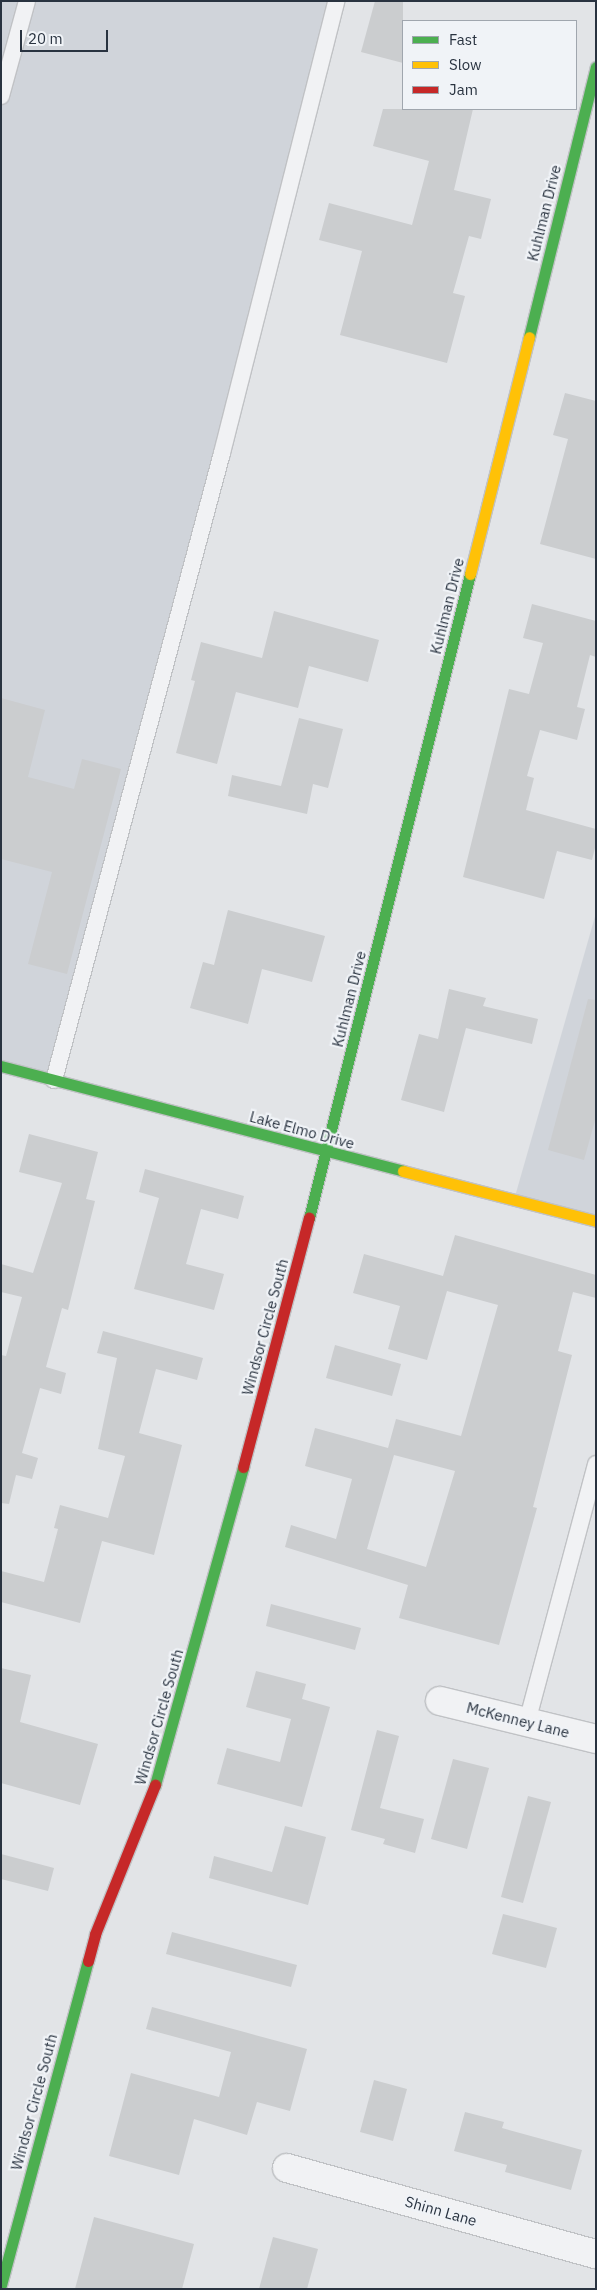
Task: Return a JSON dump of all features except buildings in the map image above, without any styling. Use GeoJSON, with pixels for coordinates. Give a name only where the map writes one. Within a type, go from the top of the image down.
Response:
{"type":"FeatureCollection","features":[{"type":"Feature","properties":{"kind":"street","name":"Kuhlman Drive"},"geometry":{"type":"LineString","coordinates":[[327,1152],[596,67]]}},
{"type":"Feature","properties":{"kind":"street","name":"Lake Elmo Drive"},"geometry":{"type":"LineString","coordinates":[[1,1066],[327,1152],[596,1220]]}},
{"type":"Feature","properties":{"kind":"street","name":"Windsor Circle South"},"geometry":{"type":"LineString","coordinates":[[1,2285],[95,1934],[162,1769],[327,1152]]}},
{"type":"Feature","properties":{"kind":"street","name":"McKenney Lane"},"geometry":{"type":"LineString","coordinates":[[440,1701],[596,1739]]}},
{"type":"Feature","properties":{"kind":"street","name":"Shinn Lane"},"geometry":{"type":"LineString","coordinates":[[287,2168],[596,2254]]}},
{"type":"Feature","properties":{"kind":"lane"},"geometry":{"type":"LineString","coordinates":[[1,96],[27,1]]}},
{"type":"Feature","properties":{"kind":"lane"},"geometry":{"type":"LineString","coordinates":[[54,1080],[222,453],[336,1]]}},
{"type":"Feature","properties":{"kind":"lane"},"geometry":{"type":"LineString","coordinates":[[526,1722],[596,1464]]}},
{"type":"Feature","properties":{"kind":"shaded area"},"geometry":{"type":"Polygon","coordinates":[[[1,1],[334,1],[54,1080],[1,1066],[1,1]]]}},
{"type":"Feature","properties":{"kind":"shaded area"},"geometry":{"type":"Polygon","coordinates":[[[596,913],[596,1221],[514,1200],[596,913]]]}},
{"type":"Feature","properties":{"kind":"traffic: fast"},"geometry":{"type":"LineString","coordinates":[[529,337],[596,67]]}},
{"type":"Feature","properties":{"kind":"traffic: fast"},"geometry":{"type":"LineString","coordinates":[[309,1218],[470,574]]}},
{"type":"Feature","properties":{"kind":"traffic: fast"},"geometry":{"type":"LineString","coordinates":[[1,1066],[403,1171]]}},
{"type":"Feature","properties":{"kind":"traffic: fast"},"geometry":{"type":"LineString","coordinates":[[155,1785],[243,1467]]}},
{"type":"Feature","properties":{"kind":"traffic: fast"},"geometry":{"type":"LineString","coordinates":[[1,2285],[88,1961]]}},
{"type":"Feature","properties":{"kind":"traffic: slow"},"geometry":{"type":"LineString","coordinates":[[470,574],[529,337]]}},
{"type":"Feature","properties":{"kind":"traffic: slow"},"geometry":{"type":"LineString","coordinates":[[403,1171],[596,1221]]}},
{"type":"Feature","properties":{"kind":"traffic: jam"},"geometry":{"type":"LineString","coordinates":[[243,1467],[309,1218]]}},
{"type":"Feature","properties":{"kind":"traffic: jam"},"geometry":{"type":"LineString","coordinates":[[88,1961],[95,1934],[155,1785]]}}]}
